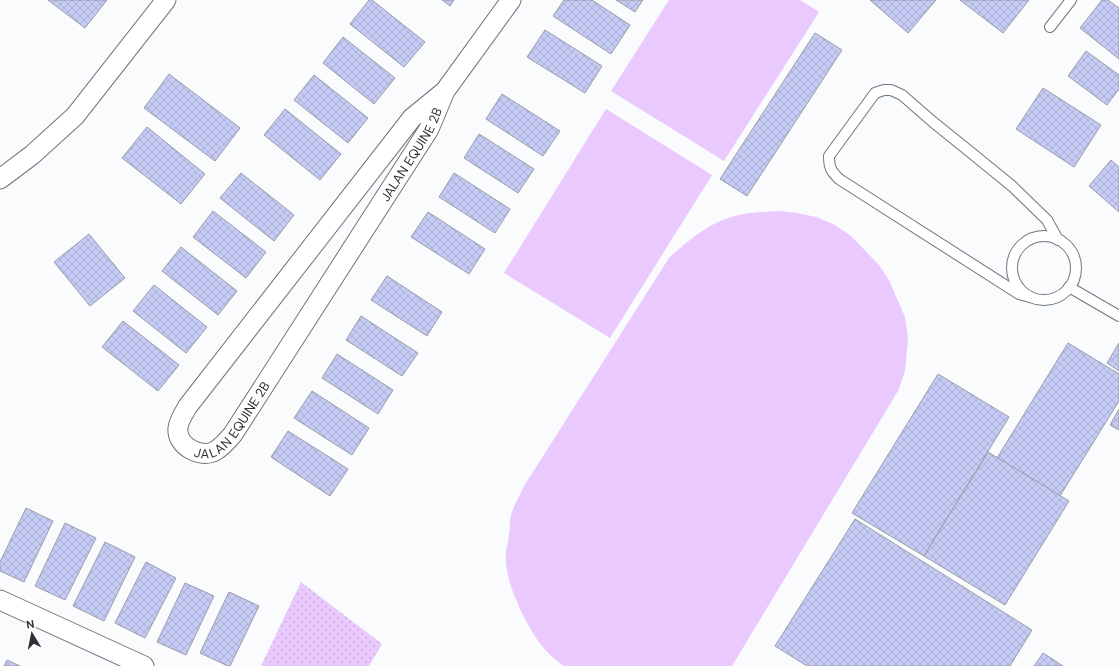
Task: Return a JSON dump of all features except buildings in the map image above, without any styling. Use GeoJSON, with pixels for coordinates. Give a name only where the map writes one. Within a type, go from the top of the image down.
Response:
{"type":"FeatureCollection","features":[{"type":"Feature","properties":{"kind":"street"},"geometry":{"type":"LineString","coordinates":[[0,179],[32,155],[75,116],[166,0]]}},
{"type":"Feature","properties":{"kind":"street","name":"JALAN EQUINE 2B"},"geometry":{"type":"LineString","coordinates":[[445,92],[412,118],[188,406],[178,427],[178,434],[181,441],[192,450],[205,454],[215,452],[233,434],[428,129],[445,92],[511,0]]}},
{"type":"Feature","properties":{"kind":"street"},"geometry":{"type":"LineString","coordinates":[[0,600],[144,666]]}},
{"type":"Feature","properties":{"kind":"lane"},"geometry":{"type":"LineString","coordinates":[[1050,27],[1071,0]]}},
{"type":"Feature","properties":{"kind":"lane"},"geometry":{"type":"LineString","coordinates":[[1030,297],[1020,289],[1014,279],[1012,266],[1015,254],[1022,244],[1033,238],[1046,236],[1058,240],[1068,247],[1074,258],[1076,270],[1073,282],[1065,292],[1054,298],[1042,300],[1030,297],[1019,294],[840,179],[833,173],[829,166],[829,156],[875,93],[884,90],[891,90],[902,95],[1012,186],[1047,220],[1058,240]]}},
{"type":"Feature","properties":{"kind":"lane"},"geometry":{"type":"LineString","coordinates":[[1069,287],[1119,316]]}},
{"type":"Feature","properties":{"kind":"shaded area"},"geometry":{"type":"Polygon","coordinates":[[[669,0],[800,0],[819,12],[724,161],[611,91],[669,0]]]}},
{"type":"Feature","properties":{"kind":"shaded area"},"geometry":{"type":"Polygon","coordinates":[[[606,109],[712,175],[610,338],[504,273],[606,109]]]}},
{"type":"Feature","properties":{"kind":"shaded area"},"geometry":{"type":"Polygon","coordinates":[[[780,211],[816,217],[835,225],[851,236],[879,265],[889,280],[905,317],[908,339],[905,371],[898,391],[732,666],[564,666],[545,650],[532,632],[510,585],[506,550],[509,539],[512,511],[524,486],[669,258],[694,237],[721,221],[743,214],[780,211]]]}},
{"type":"Feature","properties":{"kind":"shaded area"},"geometry":{"type":"Polygon","coordinates":[[[301,582],[382,644],[369,666],[261,666],[301,582]]]}}]}
